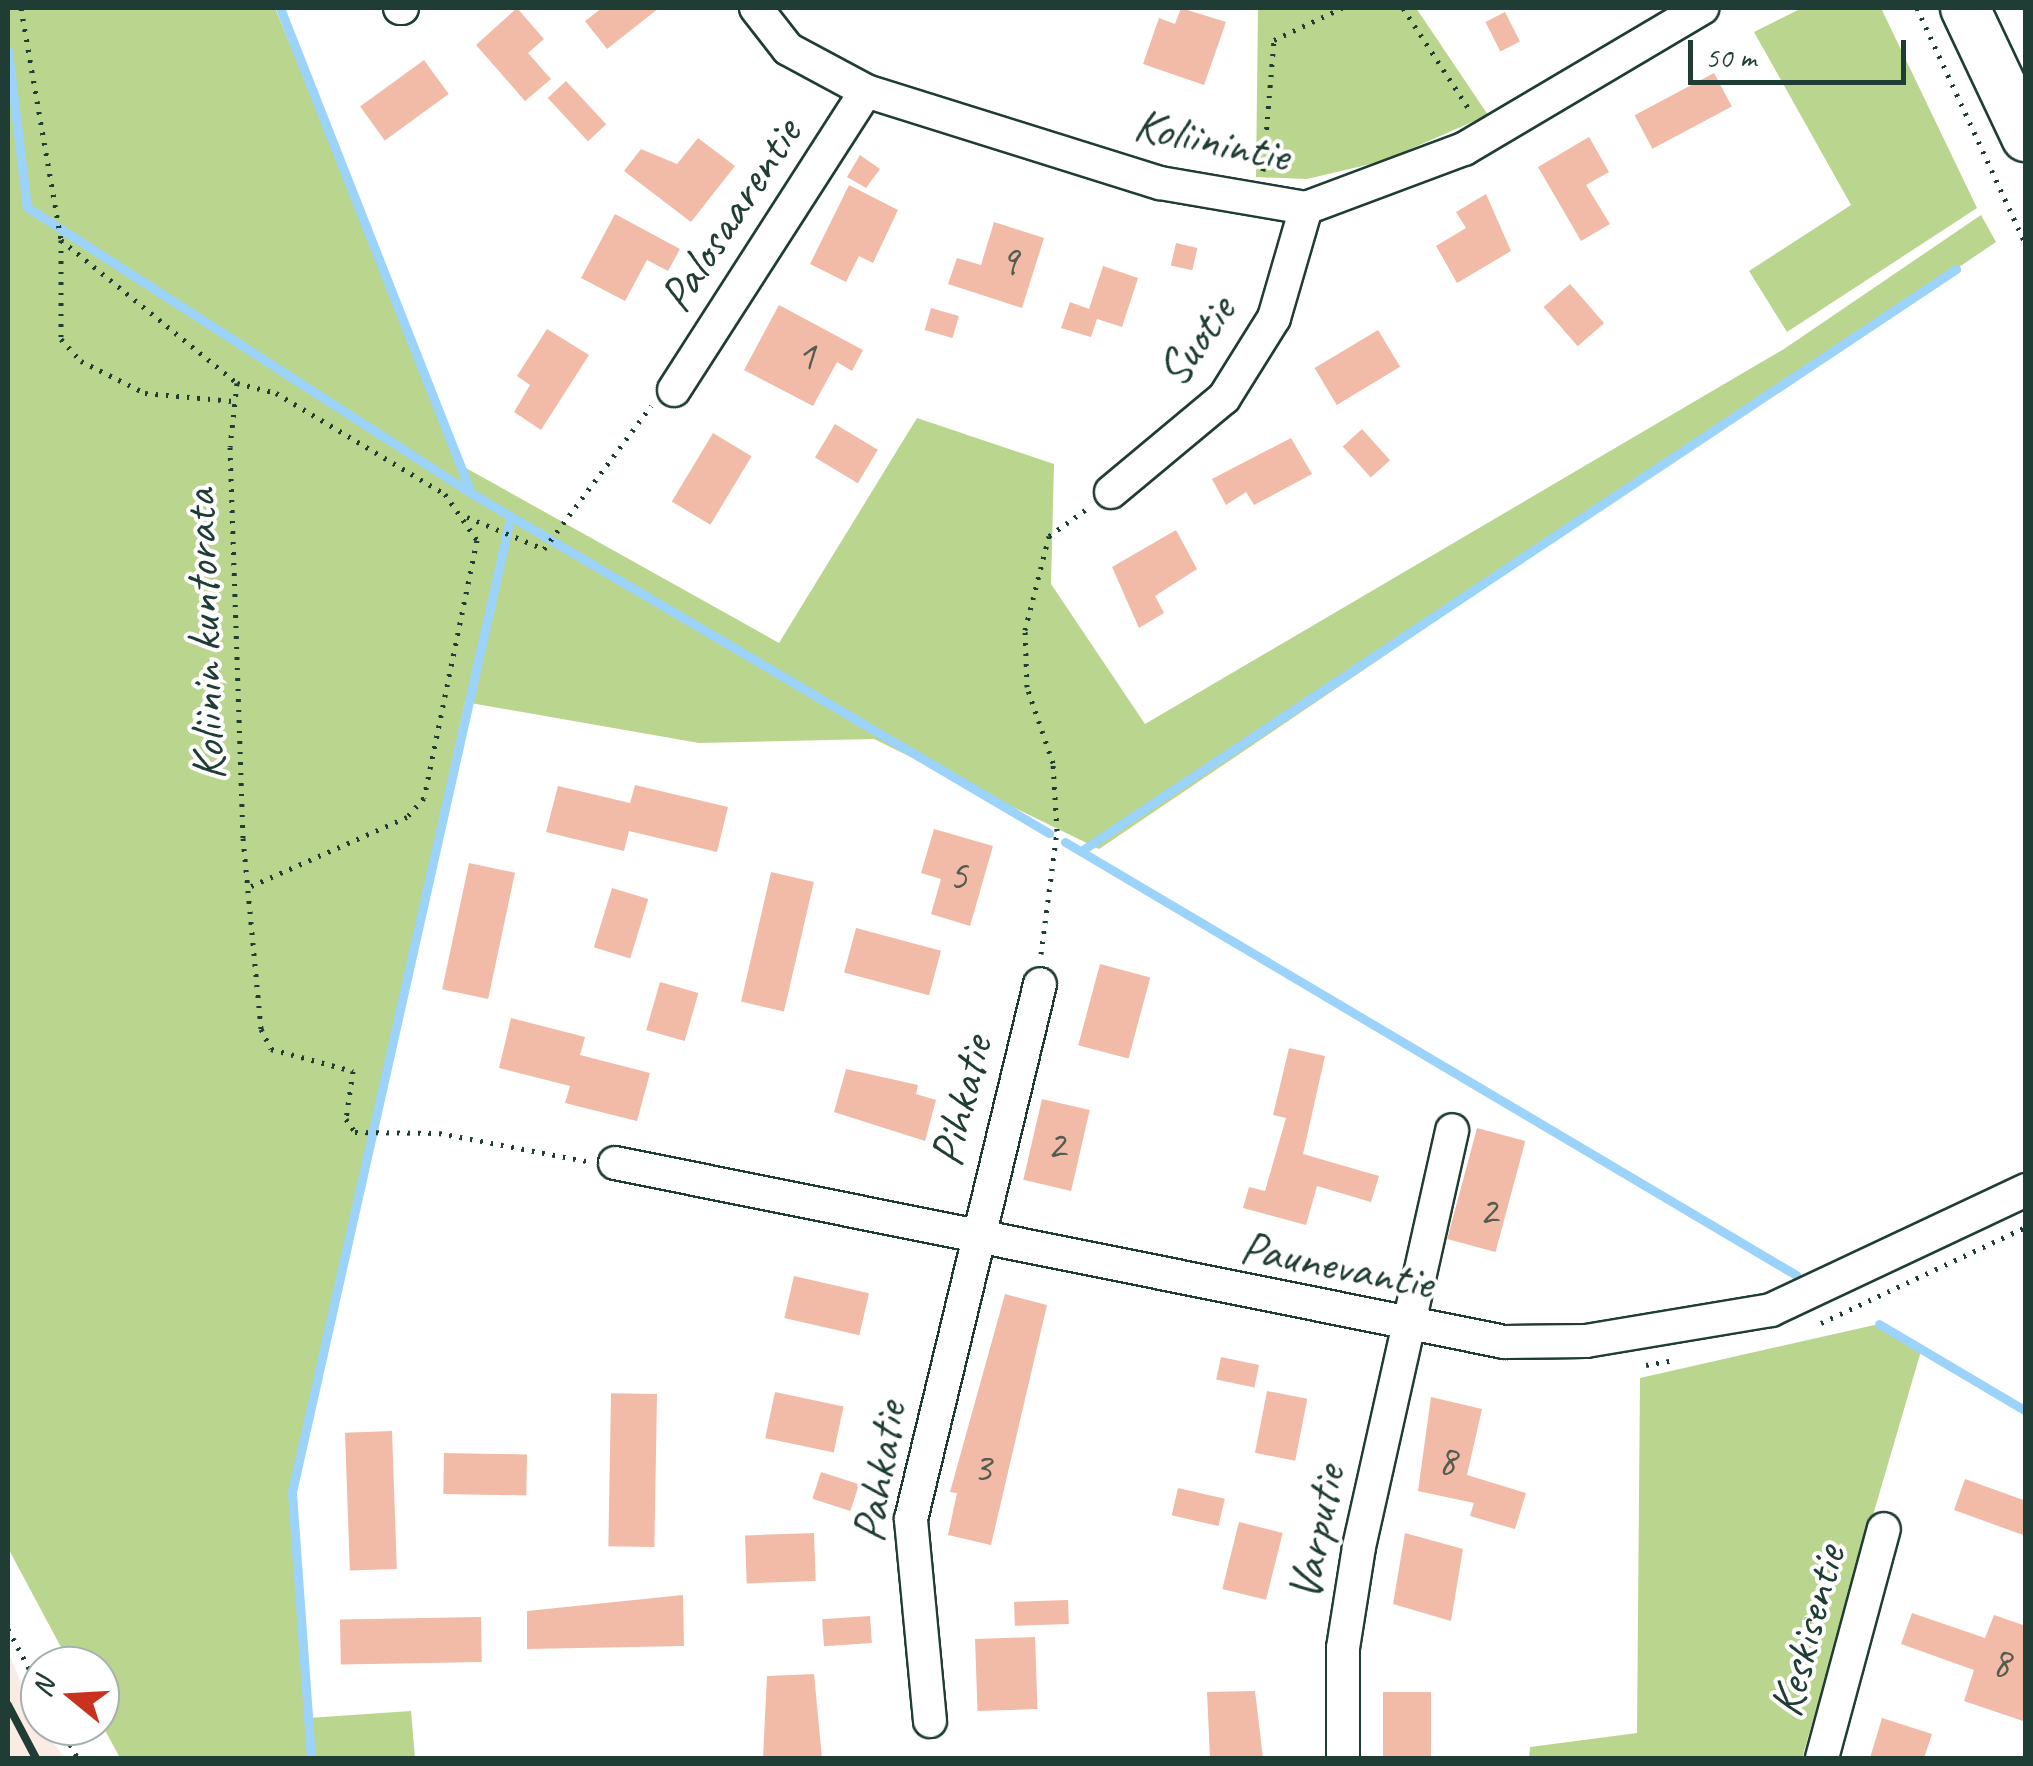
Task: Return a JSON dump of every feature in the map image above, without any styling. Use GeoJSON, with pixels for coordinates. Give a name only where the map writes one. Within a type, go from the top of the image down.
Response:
{"type":"FeatureCollection","features":[{"type":"Feature","properties":{"kind":"main road"},"geometry":{"type":"LineString","coordinates":[[1965,8],[2026,137]]}},
{"type":"Feature","properties":{"kind":"street","name":"Koliinintie"},"geometry":{"type":"LineString","coordinates":[[756,8],[788,49],[866,90],[1160,182],[1306,208],[1485,136],[1702,8]]}},
{"type":"Feature","properties":{"kind":"street","name":"Palosaarentie"},"geometry":{"type":"LineString","coordinates":[[674,390],[866,90]]}},
{"type":"Feature","properties":{"kind":"street","name":"Suotie"},"geometry":{"type":"LineString","coordinates":[[1110,492],[1224,398],[1274,318],[1306,208]]}},
{"type":"Feature","properties":{"kind":"street","name":"Pihkatie"},"geometry":{"type":"LineString","coordinates":[[976,1242],[1040,984]]}},
{"type":"Feature","properties":{"kind":"street","name":"Varputie"},"geometry":{"type":"LineString","coordinates":[[1343,1758],[1346,1631],[1452,1130]]}},
{"type":"Feature","properties":{"kind":"street","name":"Paunevantie"},"geometry":{"type":"LineString","coordinates":[[614,1162],[976,1242],[1409,1330],[1586,1342],[1771,1310],[2026,1190]]}},
{"type":"Feature","properties":{"kind":"street","name":"Pahkatie"},"geometry":{"type":"LineString","coordinates":[[930,1721],[911,1519],[976,1242]]}},
{"type":"Feature","properties":{"kind":"street","name":"Keskisentie"},"geometry":{"type":"LineString","coordinates":[[1822,1758],[1884,1529]]}},
{"type":"Feature","properties":{"kind":"path"},"geometry":{"type":"LineString","coordinates":[[21,8],[61,240],[61,339],[82,360],[146,393],[233,401]]}},
{"type":"Feature","properties":{"kind":"path"},"geometry":{"type":"LineString","coordinates":[[1262,201],[1274,40],[1342,8]]}},
{"type":"Feature","properties":{"kind":"path"},"geometry":{"type":"LineString","coordinates":[[1404,8],[1485,136]]}},
{"type":"Feature","properties":{"kind":"path"},"geometry":{"type":"LineString","coordinates":[[1917,8],[2026,245]]}},
{"type":"Feature","properties":{"kind":"path"},"geometry":{"type":"LineString","coordinates":[[61,240],[237,383],[276,393],[445,494],[467,517],[512,540],[546,548],[644,411],[674,390]]}},
{"type":"Feature","properties":{"kind":"path","name":"Koliinin kuntorata"},"geometry":{"type":"LineString","coordinates":[[237,383],[233,401],[250,886],[261,1030],[271,1050],[341,1064],[356,1080],[346,1119],[362,1134],[439,1133],[544,1160],[614,1162]]}},
{"type":"Feature","properties":{"kind":"path"},"geometry":{"type":"LineString","coordinates":[[1040,984],[1056,831],[1053,763],[1027,687],[1026,630],[1049,536],[1110,492]]}},
{"type":"Feature","properties":{"kind":"path"},"geometry":{"type":"LineString","coordinates":[[250,886],[407,817],[424,798],[472,584],[477,540],[467,517]]}},
{"type":"Feature","properties":{"kind":"path"},"geometry":{"type":"LineString","coordinates":[[8,1629],[20,1652]]}},
{"type":"Feature","properties":{"kind":"shaded area"},"geometry":{"type":"Polygon","coordinates":[[[8,1652],[20,1680],[20,1746],[56,1746],[65,1758],[8,1758],[8,1652]]]}},
{"type":"Feature","properties":{"kind":"green space"},"geometry":{"type":"Polygon","coordinates":[[[8,8],[275,8],[466,468],[779,643],[917,418],[1054,464],[1051,584],[1145,724],[1784,349],[1981,215],[1996,242],[1099,849],[874,739],[699,743],[465,702],[292,1492],[308,1718],[411,1711],[415,1758],[120,1758],[114,1746],[120,1746],[120,1646],[60,1646],[8,1548],[8,8]]]}},
{"type":"Feature","properties":{"kind":"green space"},"geometry":{"type":"Polygon","coordinates":[[[1258,8],[1416,8],[1488,115],[1383,161],[1307,179],[1256,177],[1258,8]]]}},
{"type":"Feature","properties":{"kind":"green space"},"geometry":{"type":"Polygon","coordinates":[[[1802,8],[1881,8],[1977,208],[1787,332],[1749,271],[1851,205],[1754,32],[1802,8]]]}},
{"type":"Feature","properties":{"kind":"green space"},"geometry":{"type":"Polygon","coordinates":[[[1879,1324],[1921,1351],[1802,1758],[1529,1758],[1530,1747],[1637,1733],[1640,1378],[1879,1324]]]}},
{"type":"Feature","properties":{"kind":"building"},"geometry":{"type":"Polygon","coordinates":[[[517,8],[544,39],[528,53],[551,79],[525,101],[476,45],[517,8]]]}},
{"type":"Feature","properties":{"kind":"building"},"geometry":{"type":"Polygon","coordinates":[[[602,8],[659,8],[607,49],[585,21],[602,8]]]}},
{"type":"Feature","properties":{"kind":"building"},"geometry":{"type":"Polygon","coordinates":[[[1181,8],[1226,22],[1204,85],[1143,64],[1159,18],[1175,24],[1181,8]]]}},
{"type":"Feature","properties":{"kind":"building"},"geometry":{"type":"Polygon","coordinates":[[[1505,12],[1520,41],[1500,51],[1485,22],[1505,12]]]}},
{"type":"Feature","properties":{"kind":"building"},"geometry":{"type":"Polygon","coordinates":[[[424,60],[449,94],[385,140],[360,106],[424,60]]]}},
{"type":"Feature","properties":{"kind":"building"},"geometry":{"type":"Polygon","coordinates":[[[1714,73],[1732,107],[1652,149],[1635,115],[1714,73]]]}},
{"type":"Feature","properties":{"kind":"building"},"geometry":{"type":"Polygon","coordinates":[[[566,81],[606,124],[588,141],[548,98],[566,81]]]}},
{"type":"Feature","properties":{"kind":"building"},"geometry":{"type":"Polygon","coordinates":[[[1589,137],[1609,172],[1586,185],[1610,224],[1581,241],[1538,167],[1589,137]]]}},
{"type":"Feature","properties":{"kind":"building"},"geometry":{"type":"Polygon","coordinates":[[[698,138],[735,166],[691,222],[624,171],[641,149],[677,164],[698,138]]]}},
{"type":"Feature","properties":{"kind":"building"},"geometry":{"type":"Polygon","coordinates":[[[860,155],[880,169],[866,188],[847,177],[860,155]]]}},
{"type":"Feature","properties":{"kind":"building"},"geometry":{"type":"Polygon","coordinates":[[[849,185],[898,210],[873,263],[859,256],[846,282],[810,264],[849,185]]]}},
{"type":"Feature","properties":{"kind":"building"},"geometry":{"type":"Polygon","coordinates":[[[1486,194],[1511,251],[1457,283],[1436,246],[1466,228],[1456,212],[1486,194]]]}},
{"type":"Feature","properties":{"kind":"building"},"geometry":{"type":"Polygon","coordinates":[[[615,214],[680,249],[668,271],[647,260],[625,301],[581,278],[615,214]]]}},
{"type":"Feature","properties":{"kind":"building"},"geometry":{"type":"Polygon","coordinates":[[[994,222],[1044,238],[1022,308],[948,284],[957,258],[981,265],[994,222]]]}},
{"type":"Feature","properties":{"kind":"building"},"geometry":{"type":"Polygon","coordinates":[[[1176,243],[1197,248],[1192,270],[1171,265],[1176,243]]]}},
{"type":"Feature","properties":{"kind":"building"},"geometry":{"type":"Polygon","coordinates":[[[1103,266],[1138,278],[1122,327],[1097,319],[1091,337],[1061,328],[1070,302],[1089,309],[1103,266]]]}},
{"type":"Feature","properties":{"kind":"building"},"geometry":{"type":"Polygon","coordinates":[[[1570,284],[1604,323],[1578,346],[1544,307],[1570,284]]]}},
{"type":"Feature","properties":{"kind":"building"},"geometry":{"type":"Polygon","coordinates":[[[779,305],[863,350],[852,371],[837,362],[813,406],[744,370],[779,305]]]}},
{"type":"Feature","properties":{"kind":"building"},"geometry":{"type":"Polygon","coordinates":[[[931,308],[959,316],[953,338],[925,330],[931,308]]]}},
{"type":"Feature","properties":{"kind":"building"},"geometry":{"type":"Polygon","coordinates":[[[547,329],[589,355],[541,430],[514,412],[530,385],[517,376],[547,329]]]}},
{"type":"Feature","properties":{"kind":"building"},"geometry":{"type":"Polygon","coordinates":[[[1378,330],[1400,367],[1337,405],[1315,368],[1378,330]]]}},
{"type":"Feature","properties":{"kind":"building"},"geometry":{"type":"Polygon","coordinates":[[[835,424],[878,450],[858,483],[815,457],[835,424]]]}},
{"type":"Feature","properties":{"kind":"building"},"geometry":{"type":"Polygon","coordinates":[[[1362,429],[1390,460],[1371,478],[1343,446],[1362,429]]]}},
{"type":"Feature","properties":{"kind":"building"},"geometry":{"type":"Polygon","coordinates":[[[713,433],[752,456],[710,525],[672,502],[713,433]]]}},
{"type":"Feature","properties":{"kind":"building"},"geometry":{"type":"Polygon","coordinates":[[[1291,438],[1312,474],[1254,505],[1246,492],[1226,505],[1212,479],[1291,438]]]}},
{"type":"Feature","properties":{"kind":"building"},"geometry":{"type":"Polygon","coordinates":[[[1176,530],[1197,569],[1155,596],[1164,613],[1139,628],[1112,567],[1176,530]]]}},
{"type":"Feature","properties":{"kind":"building"},"geometry":{"type":"Polygon","coordinates":[[[635,785],[728,807],[717,852],[629,831],[624,851],[546,832],[558,786],[630,803],[635,785]]]}},
{"type":"Feature","properties":{"kind":"building"},"geometry":{"type":"Polygon","coordinates":[[[934,829],[993,846],[970,926],[931,914],[941,879],[921,873],[934,829]]]}},
{"type":"Feature","properties":{"kind":"building"},"geometry":{"type":"Polygon","coordinates":[[[469,863],[515,873],[488,999],[442,989],[469,863]]]}},
{"type":"Feature","properties":{"kind":"building"},"geometry":{"type":"Polygon","coordinates":[[[771,872],[814,882],[784,1011],[741,1002],[771,872]]]}},
{"type":"Feature","properties":{"kind":"building"},"geometry":{"type":"Polygon","coordinates":[[[612,888],[648,899],[630,958],[594,947],[612,888]]]}},
{"type":"Feature","properties":{"kind":"building"},"geometry":{"type":"Polygon","coordinates":[[[856,928],[941,951],[929,995],[844,972],[856,928]]]}},
{"type":"Feature","properties":{"kind":"building"},"geometry":{"type":"Polygon","coordinates":[[[1100,964],[1150,977],[1128,1059],[1078,1045],[1100,964]]]}},
{"type":"Feature","properties":{"kind":"building"},"geometry":{"type":"Polygon","coordinates":[[[660,982],[698,993],[685,1041],[646,1030],[660,982]]]}},
{"type":"Feature","properties":{"kind":"building"},"geometry":{"type":"Polygon","coordinates":[[[511,1018],[585,1037],[580,1055],[650,1073],[637,1121],[565,1103],[570,1086],[499,1068],[511,1018]]]}},
{"type":"Feature","properties":{"kind":"building"},"geometry":{"type":"Polygon","coordinates":[[[1289,1048],[1325,1056],[1303,1154],[1379,1176],[1371,1202],[1317,1186],[1306,1225],[1243,1208],[1249,1187],[1265,1191],[1286,1118],[1273,1115],[1289,1048]]]}},
{"type":"Feature","properties":{"kind":"building"},"geometry":{"type":"Polygon","coordinates":[[[846,1069],[918,1085],[916,1094],[936,1100],[925,1141],[834,1112],[846,1069]]]}},
{"type":"Feature","properties":{"kind":"building"},"geometry":{"type":"Polygon","coordinates":[[[1042,1099],[1090,1110],[1071,1191],[1023,1180],[1042,1099]]]}},
{"type":"Feature","properties":{"kind":"building"},"geometry":{"type":"Polygon","coordinates":[[[1477,1128],[1525,1141],[1496,1252],[1447,1239],[1477,1128]]]}},
{"type":"Feature","properties":{"kind":"building"},"geometry":{"type":"Polygon","coordinates":[[[794,1276],[869,1293],[859,1335],[784,1318],[794,1276]]]}},
{"type":"Feature","properties":{"kind":"building"},"geometry":{"type":"Polygon","coordinates":[[[1005,1294],[1047,1305],[991,1545],[948,1535],[957,1493],[950,1492],[1005,1294]]]}},
{"type":"Feature","properties":{"kind":"building"},"geometry":{"type":"Polygon","coordinates":[[[1221,1357],[1259,1365],[1254,1388],[1216,1379],[1221,1357]]]}},
{"type":"Feature","properties":{"kind":"building"},"geometry":{"type":"Polygon","coordinates":[[[1267,1391],[1307,1399],[1295,1461],[1255,1453],[1267,1391]]]}},
{"type":"Feature","properties":{"kind":"building"},"geometry":{"type":"Polygon","coordinates":[[[775,1392],[843,1407],[834,1453],[765,1438],[775,1392]]]}},
{"type":"Feature","properties":{"kind":"building"},"geometry":{"type":"Polygon","coordinates":[[[611,1393],[657,1394],[654,1547],[608,1546],[611,1393]]]}},
{"type":"Feature","properties":{"kind":"building"},"geometry":{"type":"Polygon","coordinates":[[[1431,1397],[1482,1409],[1467,1475],[1526,1493],[1515,1529],[1470,1516],[1474,1503],[1418,1491],[1431,1397]]]}},
{"type":"Feature","properties":{"kind":"building"},"geometry":{"type":"Polygon","coordinates":[[[392,1431],[397,1569],[350,1571],[345,1433],[392,1431]]]}},
{"type":"Feature","properties":{"kind":"building"},"geometry":{"type":"Polygon","coordinates":[[[444,1453],[527,1454],[526,1495],[443,1494],[444,1453]]]}},
{"type":"Feature","properties":{"kind":"building"},"geometry":{"type":"Polygon","coordinates":[[[821,1472],[859,1484],[850,1511],[812,1499],[821,1472]]]}},
{"type":"Feature","properties":{"kind":"building"},"geometry":{"type":"Polygon","coordinates":[[[1965,1479],[2026,1501],[2026,1536],[1954,1510],[1965,1479]]]}},
{"type":"Feature","properties":{"kind":"building"},"geometry":{"type":"Polygon","coordinates":[[[1178,1488],[1225,1499],[1218,1526],[1172,1515],[1178,1488]]]}},
{"type":"Feature","properties":{"kind":"building"},"geometry":{"type":"Polygon","coordinates":[[[1239,1522],[1283,1533],[1266,1600],[1222,1589],[1239,1522]]]}},
{"type":"Feature","properties":{"kind":"building"},"geometry":{"type":"Polygon","coordinates":[[[814,1533],[816,1581],[747,1583],[745,1535],[814,1533]]]}},
{"type":"Feature","properties":{"kind":"building"},"geometry":{"type":"Polygon","coordinates":[[[1405,1533],[1463,1549],[1451,1621],[1393,1604],[1405,1533]]]}},
{"type":"Feature","properties":{"kind":"building"},"geometry":{"type":"Polygon","coordinates":[[[683,1595],[684,1646],[527,1649],[527,1611],[683,1595]]]}},
{"type":"Feature","properties":{"kind":"building"},"geometry":{"type":"Polygon","coordinates":[[[1068,1600],[1069,1624],[1015,1626],[1014,1602],[1068,1600]]]}},
{"type":"Feature","properties":{"kind":"building"},"geometry":{"type":"Polygon","coordinates":[[[1912,1613],[1985,1638],[1994,1615],[2026,1626],[2026,1722],[1964,1701],[1974,1670],[1901,1644],[1912,1613]]]}},
{"type":"Feature","properties":{"kind":"building"},"geometry":{"type":"Polygon","coordinates":[[[870,1616],[872,1643],[824,1646],[822,1619],[870,1616]]]}},
{"type":"Feature","properties":{"kind":"building"},"geometry":{"type":"Polygon","coordinates":[[[481,1617],[482,1662],[341,1664],[340,1619],[481,1617]]]}},
{"type":"Feature","properties":{"kind":"building"},"geometry":{"type":"Polygon","coordinates":[[[1035,1637],[1038,1709],[978,1711],[975,1639],[1035,1637]]]}},
{"type":"Feature","properties":{"kind":"building"},"geometry":{"type":"Polygon","coordinates":[[[814,1674],[822,1758],[763,1758],[767,1676],[814,1674]]]}},
{"type":"Feature","properties":{"kind":"building"},"geometry":{"type":"Polygon","coordinates":[[[1255,1691],[1263,1758],[1210,1758],[1207,1692],[1255,1691]]]}},
{"type":"Feature","properties":{"kind":"building"},"geometry":{"type":"Polygon","coordinates":[[[1383,1692],[1431,1692],[1431,1758],[1383,1758],[1383,1692]]]}},
{"type":"Feature","properties":{"kind":"building"},"geometry":{"type":"Polygon","coordinates":[[[1882,1718],[1932,1734],[1924,1758],[1870,1758],[1882,1718]]]}},
{"type":"Feature","properties":{"kind":"waterway"},"geometry":{"type":"LineString","coordinates":[[280,8],[471,493],[1049,833]]}},
{"type":"Feature","properties":{"kind":"waterway"},"geometry":{"type":"LineString","coordinates":[[8,51],[27,207],[471,493]]}},
{"type":"Feature","properties":{"kind":"waterway"},"geometry":{"type":"LineString","coordinates":[[1081,851],[1956,269]]}},
{"type":"Feature","properties":{"kind":"waterway"},"geometry":{"type":"LineString","coordinates":[[311,1758],[292,1492],[510,518]]}},
{"type":"Feature","properties":{"kind":"waterway"},"geometry":{"type":"LineString","coordinates":[[1065,842],[1796,1275]]}},
{"type":"Feature","properties":{"kind":"waterway"},"geometry":{"type":"LineString","coordinates":[[1879,1324],[2026,1411]]}},
{"type":"Feature","properties":{"kind":"railway"},"geometry":{"type":"LineString","coordinates":[[8,1705],[36,1758]]}}]}
